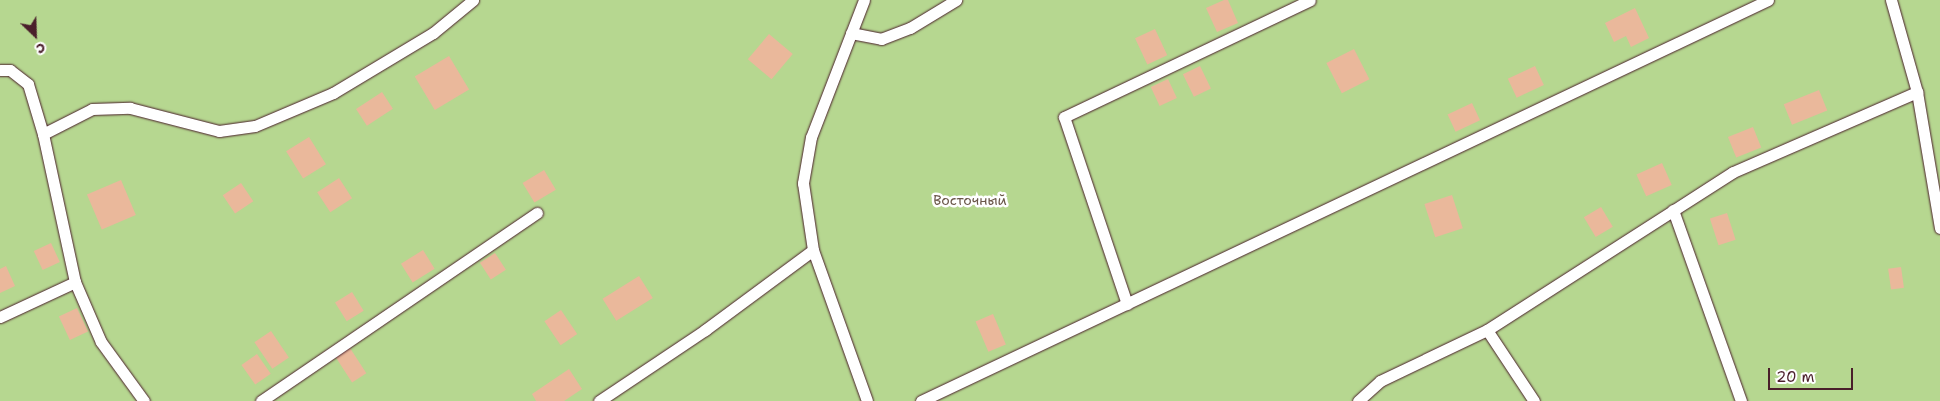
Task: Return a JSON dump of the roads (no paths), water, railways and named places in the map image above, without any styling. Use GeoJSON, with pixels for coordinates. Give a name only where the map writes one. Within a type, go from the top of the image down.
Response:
{"type":"FeatureCollection","features":[{"type":"Feature","properties":{"kind":"lane"},"geometry":{"type":"LineString","coordinates":[[43,134],[92,109],[130,108],[219,131],[255,126],[341,88],[434,33],[473,0]]}},
{"type":"Feature","properties":{"kind":"lane"},"geometry":{"type":"LineString","coordinates":[[864,0],[811,137],[803,183],[812,250],[867,401]]}},
{"type":"Feature","properties":{"kind":"lane"},"geometry":{"type":"LineString","coordinates":[[851,33],[881,39],[910,28],[956,0]]}},
{"type":"Feature","properties":{"kind":"lane"},"geometry":{"type":"LineString","coordinates":[[1127,304],[1064,117],[1310,0]]}},
{"type":"Feature","properties":{"kind":"lane"},"geometry":{"type":"LineString","coordinates":[[921,401],[1768,0]]}},
{"type":"Feature","properties":{"kind":"lane"},"geometry":{"type":"LineString","coordinates":[[1891,0],[1917,92],[1940,228]]}},
{"type":"Feature","properties":{"kind":"lane"},"geometry":{"type":"LineString","coordinates":[[0,70],[10,70],[28,84],[43,134],[75,282],[101,342],[144,401]]}},
{"type":"Feature","properties":{"kind":"lane"},"geometry":{"type":"LineString","coordinates":[[1358,401],[1380,381],[1487,330],[1733,172],[1917,92]]}},
{"type":"Feature","properties":{"kind":"lane"},"geometry":{"type":"LineString","coordinates":[[1673,210],[1741,401]]}},
{"type":"Feature","properties":{"kind":"lane"},"geometry":{"type":"LineString","coordinates":[[261,401],[537,213]]}},
{"type":"Feature","properties":{"kind":"lane"},"geometry":{"type":"LineString","coordinates":[[599,401],[704,330],[812,250]]}},
{"type":"Feature","properties":{"kind":"lane"},"geometry":{"type":"LineString","coordinates":[[0,317],[75,282]]}},
{"type":"Feature","properties":{"kind":"lane"},"geometry":{"type":"LineString","coordinates":[[1487,330],[1534,401]]}},
{"type":"Feature","properties":{"kind":"park label","name":"Восточный"},"geometry":{"type":"Point","coordinates":[970,200]}}]}
